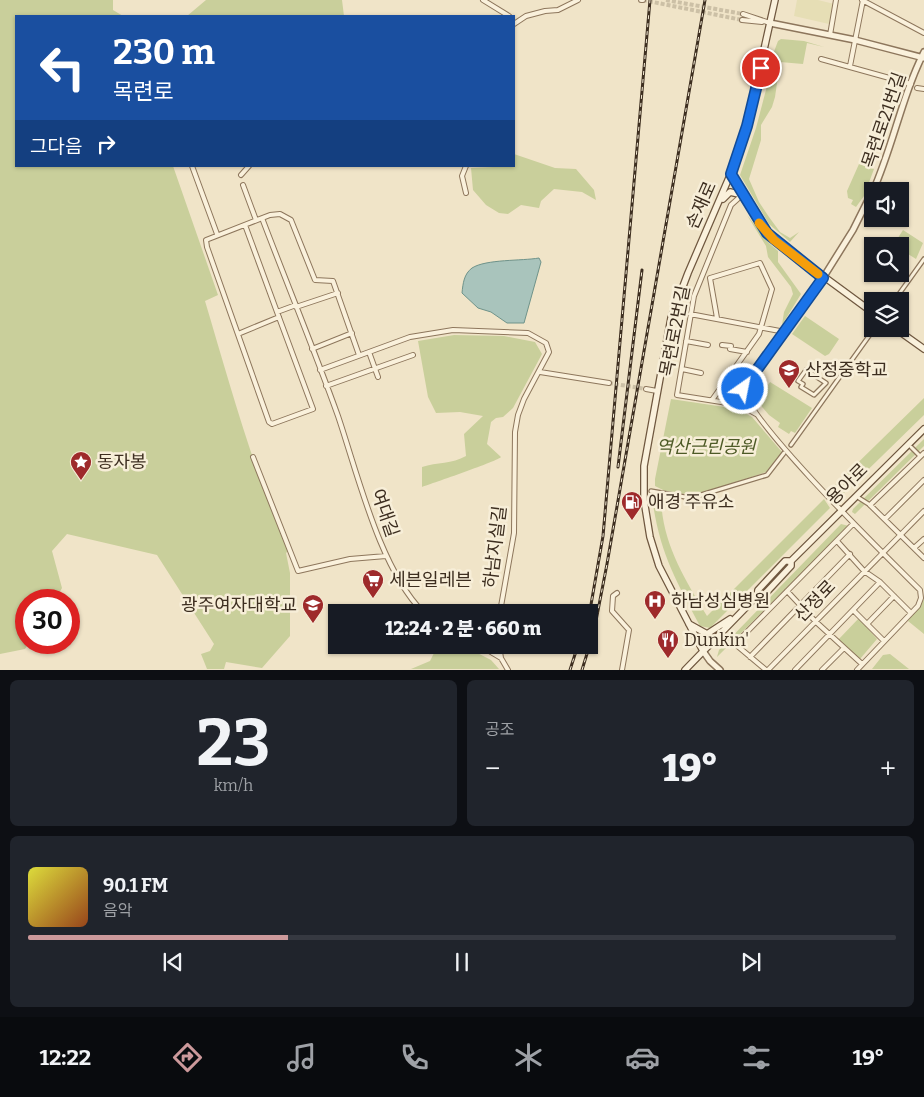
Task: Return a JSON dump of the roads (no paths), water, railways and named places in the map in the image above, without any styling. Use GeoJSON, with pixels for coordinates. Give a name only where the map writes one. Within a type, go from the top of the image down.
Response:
{"type":"FeatureCollection","features":[{"type":"Feature","properties":{"kind":"main road","name":"손재로"},"geometry":{"type":"LineString","coordinates":[[703,651],[659,566],[650,537],[644,500],[644,466],[657,392],[676,304],[731,174],[750,116],[775,0]]}},
{"type":"Feature","properties":{"kind":"main road"},"geometry":{"type":"LineString","coordinates":[[731,174],[759,223],[774,240],[864,306]]}},
{"type":"Feature","properties":{"kind":"main road"},"geometry":{"type":"LineString","coordinates":[[717,206],[730,192],[743,195]]}},
{"type":"Feature","properties":{"kind":"main road"},"geometry":{"type":"LineString","coordinates":[[907,337],[924,349]]}},
{"type":"Feature","properties":{"kind":"main road","name":"용아로"},"geometry":{"type":"LineString","coordinates":[[685,670],[757,596],[758,590],[785,562],[790,561],[924,429]]}},
{"type":"Feature","properties":{"kind":"main road"},"geometry":{"type":"LineString","coordinates":[[688,622],[707,634],[742,611]]}},
{"type":"Feature","properties":{"kind":"street"},"geometry":{"type":"LineString","coordinates":[[483,0],[507,15]]}},
{"type":"Feature","properties":{"kind":"street"},"geometry":{"type":"LineString","coordinates":[[515,23],[526,16],[558,10],[578,0]]}},
{"type":"Feature","properties":{"kind":"street"},"geometry":{"type":"LineString","coordinates":[[830,35],[836,0]]}},
{"type":"Feature","properties":{"kind":"street"},"geometry":{"type":"LineString","coordinates":[[850,66],[862,0],[924,33]]}},
{"type":"Feature","properties":{"kind":"street"},"geometry":{"type":"LineString","coordinates":[[743,14],[770,23]]}},
{"type":"Feature","properties":{"kind":"street"},"geometry":{"type":"LineString","coordinates":[[742,20],[770,23],[923,56]]}},
{"type":"Feature","properties":{"kind":"street","name":"목련로21번길"},"geometry":{"type":"LineString","coordinates":[[877,182],[888,155],[911,84],[923,56]]}},
{"type":"Feature","properties":{"kind":"street"},"geometry":{"type":"LineString","coordinates":[[821,59],[911,84]]}},
{"type":"Feature","properties":{"kind":"street"},"geometry":{"type":"LineString","coordinates":[[917,88],[924,89]]}},
{"type":"Feature","properties":{"kind":"street"},"geometry":{"type":"LineString","coordinates":[[192,167],[217,234]]}},
{"type":"Feature","properties":{"kind":"street"},"geometry":{"type":"LineString","coordinates":[[241,175],[248,167]]}},
{"type":"Feature","properties":{"kind":"street"},"geometry":{"type":"LineString","coordinates":[[466,167],[462,176],[466,193]]}},
{"type":"Feature","properties":{"kind":"street"},"geometry":{"type":"LineString","coordinates":[[243,184],[256,220]]}},
{"type":"Feature","properties":{"kind":"street","name":"목련로2번길"},"geometry":{"type":"LineString","coordinates":[[712,400],[677,395],[690,314],[702,272],[731,205],[743,195]]}},
{"type":"Feature","properties":{"kind":"street","name":"목련로21번길"},"geometry":{"type":"LineString","coordinates":[[823,278],[854,230],[864,210]]}},
{"type":"Feature","properties":{"kind":"street"},"geometry":{"type":"LineString","coordinates":[[245,225],[313,409],[272,424],[270,422],[206,240],[217,234],[262,218],[280,214],[291,220],[315,280],[330,279],[333,281],[359,355]]}},
{"type":"Feature","properties":{"kind":"street","name":"여대길"},"geometry":{"type":"LineString","coordinates":[[262,218],[337,414],[386,556],[408,596],[416,604]]}},
{"type":"Feature","properties":{"kind":"street"},"geometry":{"type":"LineString","coordinates":[[900,292],[924,259]]}},
{"type":"Feature","properties":{"kind":"street","name":"목련로2번길"},"geometry":{"type":"LineString","coordinates":[[702,272],[710,278],[760,264],[772,289],[761,327]]}},
{"type":"Feature","properties":{"kind":"street"},"geometry":{"type":"LineString","coordinates":[[710,278],[717,318]]}},
{"type":"Feature","properties":{"kind":"street"},"geometry":{"type":"LineString","coordinates":[[726,402],[744,386],[823,278]]}},
{"type":"Feature","properties":{"kind":"street"},"geometry":{"type":"LineString","coordinates":[[238,334],[296,306],[338,293]]}},
{"type":"Feature","properties":{"kind":"street"},"geometry":{"type":"LineString","coordinates":[[690,314],[785,332]]}},
{"type":"Feature","properties":{"kind":"street"},"geometry":{"type":"LineString","coordinates":[[744,386],[745,402],[739,405],[712,400],[747,352],[761,327]]}},
{"type":"Feature","properties":{"kind":"street","name":"하남지실길"},"geometry":{"type":"LineString","coordinates":[[320,370],[410,337],[453,330],[528,332],[546,343],[549,352],[524,399],[518,415],[515,455],[514,532],[501,604]]}},
{"type":"Feature","properties":{"kind":"street"},"geometry":{"type":"LineString","coordinates":[[312,349],[352,333]]}},
{"type":"Feature","properties":{"kind":"street"},"geometry":{"type":"LineString","coordinates":[[791,444],[868,337]]}},
{"type":"Feature","properties":{"kind":"street"},"geometry":{"type":"LineString","coordinates":[[686,341],[708,345]]}},
{"type":"Feature","properties":{"kind":"street"},"geometry":{"type":"LineString","coordinates":[[722,345],[731,346],[730,349],[747,352]]}},
{"type":"Feature","properties":{"kind":"street"},"geometry":{"type":"LineString","coordinates":[[369,352],[378,377]]}},
{"type":"Feature","properties":{"kind":"street"},"geometry":{"type":"LineString","coordinates":[[326,386],[413,355]]}},
{"type":"Feature","properties":{"kind":"street"},"geometry":{"type":"LineString","coordinates":[[682,369],[702,373]]}},
{"type":"Feature","properties":{"kind":"street"},"geometry":{"type":"LineString","coordinates":[[806,370],[826,384],[814,395],[801,387],[803,384],[798,381],[806,370]]}},
{"type":"Feature","properties":{"kind":"street"},"geometry":{"type":"LineString","coordinates":[[540,372],[610,384]]}},
{"type":"Feature","properties":{"kind":"street"},"geometry":{"type":"LineString","coordinates":[[646,389],[657,392]]}},
{"type":"Feature","properties":{"kind":"street"},"geometry":{"type":"LineString","coordinates":[[735,395],[741,393],[746,397],[760,417],[840,511],[920,590],[920,602],[857,670]]}},
{"type":"Feature","properties":{"kind":"street"},"geometry":{"type":"LineString","coordinates":[[735,395],[734,403],[760,417]]}},
{"type":"Feature","properties":{"kind":"street"},"geometry":{"type":"LineString","coordinates":[[911,447],[922,455],[924,460]]}},
{"type":"Feature","properties":{"kind":"street"},"geometry":{"type":"LineString","coordinates":[[651,491],[691,498],[767,475],[784,453]]}},
{"type":"Feature","properties":{"kind":"street"},"geometry":{"type":"LineString","coordinates":[[870,505],[922,455]]}},
{"type":"Feature","properties":{"kind":"street"},"geometry":{"type":"LineString","coordinates":[[253,457],[298,571],[350,559],[386,556]]}},
{"type":"Feature","properties":{"kind":"street"},"geometry":{"type":"LineString","coordinates":[[885,519],[924,480]]}},
{"type":"Feature","properties":{"kind":"street"},"geometry":{"type":"LineString","coordinates":[[859,498],[870,505],[924,558]]}},
{"type":"Feature","properties":{"kind":"street","name":"산정로"},"geometry":{"type":"LineString","coordinates":[[767,670],[924,511]]}},
{"type":"Feature","properties":{"kind":"street"},"geometry":{"type":"LineString","coordinates":[[767,670],[735,644],[854,524]]}},
{"type":"Feature","properties":{"kind":"street"},"geometry":{"type":"LineString","coordinates":[[914,548],[924,539]]}},
{"type":"Feature","properties":{"kind":"street"},"geometry":{"type":"LineString","coordinates":[[837,541],[864,571],[880,582],[911,613]]}},
{"type":"Feature","properties":{"kind":"street"},"geometry":{"type":"LineString","coordinates":[[750,657],[850,554]]}},
{"type":"Feature","properties":{"kind":"street"},"geometry":{"type":"LineString","coordinates":[[795,670],[880,582]]}},
{"type":"Feature","properties":{"kind":"street"},"geometry":{"type":"LineString","coordinates":[[787,590],[814,621],[862,664]]}},
{"type":"Feature","properties":{"kind":"street"},"geometry":{"type":"LineString","coordinates":[[617,593],[613,596],[612,611],[629,630],[622,670]]}},
{"type":"Feature","properties":{"kind":"street"},"geometry":{"type":"LineString","coordinates":[[867,624],[894,596]]}},
{"type":"Feature","properties":{"kind":"street"},"geometry":{"type":"LineString","coordinates":[[853,610],[884,641]]}},
{"type":"Feature","properties":{"kind":"street"},"geometry":{"type":"LineString","coordinates":[[822,670],[844,648]]}},
{"type":"Feature","properties":{"kind":"street"},"geometry":{"type":"LineString","coordinates":[[703,651],[720,670]]}},
{"type":"Feature","properties":{"kind":"street"},"geometry":{"type":"LineString","coordinates":[[494,654],[501,658]]}},
{"type":"Feature","properties":{"kind":"street"},"geometry":{"type":"LineString","coordinates":[[500,654],[508,670]]}},
{"type":"Feature","properties":{"kind":"water"},"geometry":{"type":"Polygon","coordinates":[[[539,258],[541,262],[524,323],[507,323],[491,312],[478,308],[462,293],[463,282],[467,273],[478,265],[539,258]]]}},
{"type":"Feature","properties":{"kind":"tunnel"},"geometry":{"type":"LineString","coordinates":[[643,0],[742,20]]}},
{"type":"Feature","properties":{"kind":"tunnel"},"geometry":{"type":"LineString","coordinates":[[666,0],[743,14]]}},
{"type":"Feature","properties":{"kind":"tunnel"},"geometry":{"type":"LineString","coordinates":[[609,383],[646,389]]}},
{"type":"Feature","properties":{"kind":"railway"},"geometry":{"type":"LineString","coordinates":[[591,604],[603,536],[650,0]]}},
{"type":"Feature","properties":{"kind":"railway"},"geometry":{"type":"LineString","coordinates":[[582,670],[594,631],[607,564],[705,0]]}},
{"type":"Feature","properties":{"kind":"railway"},"geometry":{"type":"LineString","coordinates":[[618,467],[642,270]]}},
{"type":"Feature","properties":{"kind":"railway"},"geometry":{"type":"LineString","coordinates":[[570,670],[575,654]]}},
{"type":"Feature","properties":{"kind":"place","name":"산정중학교"},"geometry":{"type":"Point","coordinates":[789,389]}},
{"type":"Feature","properties":{"kind":"place","name":"동자봉"},"geometry":{"type":"Point","coordinates":[81,481]}},
{"type":"Feature","properties":{"kind":"place","name":"애경 주유소"},"geometry":{"type":"Point","coordinates":[632,521]}},
{"type":"Feature","properties":{"kind":"place","name":"세븐일레븐"},"geometry":{"type":"Point","coordinates":[373,599]}},
{"type":"Feature","properties":{"kind":"place","name":"하남성심병원"},"geometry":{"type":"Point","coordinates":[655,620]}},
{"type":"Feature","properties":{"kind":"place","name":"광주여자대학교"},"geometry":{"type":"Point","coordinates":[313,624]}},
{"type":"Feature","properties":{"kind":"place","name":"Dunkin'"},"geometry":{"type":"Point","coordinates":[668,659]}},
{"type":"Feature","properties":{"kind":"park label","name":"역산근린공원"},"geometry":{"type":"Point","coordinates":[706,447]}}]}
